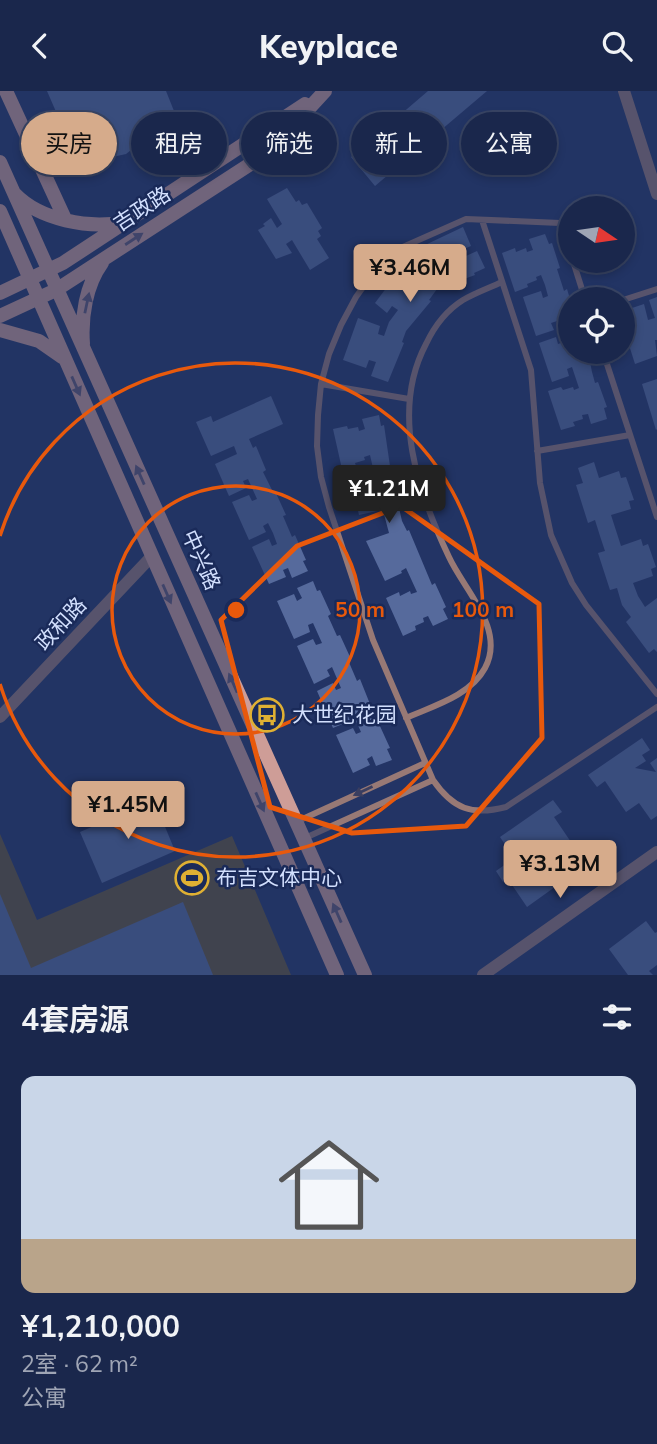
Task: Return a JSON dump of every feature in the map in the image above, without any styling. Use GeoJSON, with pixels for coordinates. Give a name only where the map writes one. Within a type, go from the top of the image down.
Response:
{"type":"FeatureCollection","features":[{"type":"Feature","properties":{"kind":"main road"},"geometry":{"type":"LineString","coordinates":[[6,91],[65,219]]}},
{"type":"Feature","properties":{"kind":"main road","name":"吉政路"},"geometry":{"type":"LineString","coordinates":[[0,293],[48,271],[325,91]]}},
{"type":"Feature","properties":{"kind":"main road","name":"吉政路"},"geometry":{"type":"LineString","coordinates":[[0,316],[56,290],[269,152],[325,91]]}},
{"type":"Feature","properties":{"kind":"main road","name":"中兴路"},"geometry":{"type":"LineString","coordinates":[[0,162],[365,975]]}},
{"type":"Feature","properties":{"kind":"main road"},"geometry":{"type":"LineString","coordinates":[[13,191],[36,209],[65,219],[96,224],[128,221]]}},
{"type":"Feature","properties":{"kind":"main road"},"geometry":{"type":"LineString","coordinates":[[0,211],[337,975]]}},
{"type":"Feature","properties":{"kind":"main road"},"geometry":{"type":"LineString","coordinates":[[84,352],[82,335],[86,307],[96,273],[105,258]]}},
{"type":"Feature","properties":{"kind":"main road"},"geometry":{"type":"LineString","coordinates":[[0,330],[46,344],[65,361]]}},
{"type":"Feature","properties":{"kind":"street"},"geometry":{"type":"LineString","coordinates":[[624,91],[657,194]]}},
{"type":"Feature","properties":{"kind":"street","name":"政和路"},"geometry":{"type":"LineString","coordinates":[[0,717],[151,557]]}},
{"type":"Feature","properties":{"kind":"street"},"geometry":{"type":"LineString","coordinates":[[483,975],[657,852]]}},
{"type":"Feature","properties":{"kind":"lane"},"geometry":{"type":"LineString","coordinates":[[558,223],[466,219],[396,250],[374,272],[351,307],[329,354],[321,384],[317,425],[321,477],[373,640],[433,780],[443,794],[456,805],[472,811],[506,807],[657,707]]}},
{"type":"Feature","properties":{"kind":"lane"},"geometry":{"type":"LineString","coordinates":[[482,220],[531,370],[544,509],[561,559],[586,605],[657,694]]}},
{"type":"Feature","properties":{"kind":"lane"},"geometry":{"type":"LineString","coordinates":[[406,718],[460,694],[475,683],[486,666],[491,648],[489,628],[450,560],[426,505],[411,446],[409,399],[413,375],[432,332],[464,299],[502,282]]}},
{"type":"Feature","properties":{"kind":"lane"},"geometry":{"type":"LineString","coordinates":[[635,296],[657,289]]}},
{"type":"Feature","properties":{"kind":"lane"},"geometry":{"type":"LineString","coordinates":[[607,364],[657,517]]}},
{"type":"Feature","properties":{"kind":"lane"},"geometry":{"type":"LineString","coordinates":[[321,384],[409,399]]}},
{"type":"Feature","properties":{"kind":"lane"},"geometry":{"type":"LineString","coordinates":[[537,451],[630,435]]}},
{"type":"Feature","properties":{"kind":"lane"},"geometry":{"type":"LineString","coordinates":[[296,822],[425,763]]}},
{"type":"Feature","properties":{"kind":"lane"},"geometry":{"type":"LineString","coordinates":[[303,839],[433,780]]}},
{"type":"Feature","properties":{"kind":"highlighted area"},"geometry":{"type":"Polygon","coordinates":[[[401,506],[539,604],[542,738],[466,826],[352,833],[270,807],[221,620],[297,546],[401,506]]]}},
{"type":"Feature","properties":{"kind":"shaded area","name":"布吉文体中心"},"geometry":{"type":"Polygon","coordinates":[[[0,834],[37,920],[232,836],[291,975],[0,975],[0,834]]]}},
{"type":"Feature","properties":{"kind":"building"},"geometry":{"type":"Polygon","coordinates":[[[47,91],[166,91],[174,112],[131,112],[131,150],[117,156],[117,112],[56,112],[47,91]]]}},
{"type":"Feature","properties":{"kind":"building"},"geometry":{"type":"Polygon","coordinates":[[[428,91],[487,91],[447,125],[447,112],[404,112],[428,91]]]}},
{"type":"Feature","properties":{"kind":"building"},"geometry":{"type":"Polygon","coordinates":[[[366,175],[388,175],[375,186],[366,175]]]}},
{"type":"Feature","properties":{"kind":"building"},"geometry":{"type":"Polygon","coordinates":[[[287,188],[296,202],[299,200],[302,205],[307,203],[322,228],[318,231],[321,236],[317,239],[329,258],[310,270],[292,240],[286,244],[292,253],[276,259],[258,230],[271,218],[277,228],[282,224],[267,199],[287,188]]]}},
{"type":"Feature","properties":{"kind":"building"},"geometry":{"type":"Polygon","coordinates":[[[463,227],[471,246],[464,249],[466,256],[477,251],[485,268],[474,273],[475,275],[437,289],[429,300],[431,301],[406,331],[402,342],[404,343],[388,382],[371,376],[376,362],[369,360],[366,368],[343,360],[358,318],[380,326],[378,334],[384,336],[389,322],[398,310],[392,306],[387,313],[375,303],[402,267],[414,277],[409,284],[415,288],[424,277],[433,283],[428,273],[442,267],[439,261],[431,264],[423,246],[463,227]]]}},
{"type":"Feature","properties":{"kind":"building"},"geometry":{"type":"Polygon","coordinates":[[[545,234],[549,244],[552,243],[563,287],[558,287],[558,324],[557,321],[551,323],[554,330],[536,336],[523,297],[541,291],[543,298],[548,296],[541,275],[527,284],[528,287],[515,292],[502,253],[515,248],[516,252],[526,248],[527,252],[533,250],[529,239],[545,234]]]}},
{"type":"Feature","properties":{"kind":"building"},"geometry":{"type":"Polygon","coordinates":[[[657,297],[657,356],[635,364],[635,307],[644,304],[648,320],[655,318],[649,300],[657,297]]]}},
{"type":"Feature","properties":{"kind":"building"},"geometry":{"type":"Polygon","coordinates":[[[556,337],[558,364],[591,364],[595,383],[598,382],[607,407],[604,408],[607,419],[591,424],[588,414],[582,415],[583,419],[573,422],[575,426],[561,430],[548,391],[561,387],[563,390],[579,388],[572,367],[567,369],[569,376],[552,382],[539,343],[556,337]]]}},
{"type":"Feature","properties":{"kind":"building"},"geometry":{"type":"Polygon","coordinates":[[[657,379],[657,429],[656,430],[642,384],[657,379]]]}},
{"type":"Feature","properties":{"kind":"building"},"geometry":{"type":"Polygon","coordinates":[[[271,396],[283,424],[249,439],[253,448],[256,446],[266,470],[263,472],[286,515],[283,516],[292,537],[295,535],[308,571],[292,578],[288,568],[283,570],[286,577],[269,584],[252,547],[269,539],[272,546],[277,544],[273,533],[268,523],[263,526],[266,532],[249,540],[232,502],[249,495],[252,501],[257,499],[248,479],[243,481],[246,488],[229,496],[215,464],[237,454],[234,446],[211,456],[196,422],[211,416],[213,422],[271,396]]]}},
{"type":"Feature","properties":{"kind":"building"},"geometry":{"type":"Polygon","coordinates":[[[379,415],[381,426],[384,425],[402,521],[407,531],[409,530],[432,585],[435,583],[446,607],[443,609],[448,619],[433,626],[428,616],[423,618],[424,622],[415,626],[416,630],[403,636],[386,598],[399,592],[400,596],[410,591],[411,594],[417,592],[406,568],[402,573],[385,581],[366,541],[389,533],[381,503],[375,504],[377,511],[359,515],[350,475],[368,471],[370,478],[375,477],[370,455],[355,463],[356,466],[342,469],[333,429],[347,426],[348,429],[358,427],[359,431],[365,429],[362,419],[379,415]]]}},
{"type":"Feature","properties":{"kind":"building"},"geometry":{"type":"Polygon","coordinates":[[[594,462],[599,478],[619,471],[621,478],[626,477],[634,500],[629,501],[631,509],[611,515],[621,546],[641,539],[643,546],[648,544],[656,567],[651,569],[653,576],[633,583],[645,607],[657,598],[657,652],[654,649],[649,653],[626,622],[631,617],[622,605],[617,588],[610,590],[598,553],[605,551],[595,520],[588,523],[576,485],[583,483],[578,468],[594,462]]]}},
{"type":"Feature","properties":{"kind":"building"},"geometry":{"type":"Polygon","coordinates":[[[313,581],[317,591],[320,590],[331,614],[328,616],[337,636],[340,635],[357,681],[360,679],[370,704],[368,705],[372,715],[390,748],[387,749],[392,760],[376,766],[372,756],[367,759],[370,765],[353,773],[336,735],[353,728],[356,734],[361,732],[352,712],[347,714],[350,721],[333,728],[317,691],[333,683],[336,690],[341,688],[332,667],[327,670],[330,676],[314,684],[297,646],[313,639],[316,645],[322,643],[313,623],[308,625],[310,632],[294,639],[277,601],[294,594],[297,601],[302,598],[297,588],[313,581]]]}},
{"type":"Feature","properties":{"kind":"building"},"geometry":{"type":"Polygon","coordinates":[[[642,738],[650,750],[642,755],[646,761],[635,768],[656,772],[650,763],[657,758],[657,816],[651,820],[639,803],[626,812],[605,781],[597,787],[588,775],[642,738]]]}},
{"type":"Feature","properties":{"kind":"building"},"geometry":{"type":"Polygon","coordinates":[[[154,800],[175,851],[102,883],[80,832],[154,800]]]}},
{"type":"Feature","properties":{"kind":"building"},"geometry":{"type":"Polygon","coordinates":[[[553,800],[562,812],[554,817],[575,848],[561,857],[573,874],[527,907],[508,879],[503,882],[496,871],[520,854],[527,863],[530,842],[520,849],[516,843],[508,849],[500,837],[553,800]]]}},
{"type":"Feature","properties":{"kind":"building"},"geometry":{"type":"Polygon","coordinates":[[[0,894],[31,968],[183,902],[213,975],[0,975],[0,894]]]}},
{"type":"Feature","properties":{"kind":"building"},"geometry":{"type":"Polygon","coordinates":[[[646,921],[655,933],[657,932],[657,965],[649,971],[653,975],[628,975],[609,949],[646,921]]]}},
{"type":"Feature","properties":{"kind":"place","name":"大世纪花园"},"geometry":{"type":"Point","coordinates":[267,715]}},
{"type":"Feature","properties":{"kind":"place","name":"布吉文体中心"},"geometry":{"type":"Point","coordinates":[192,878]}}]}
